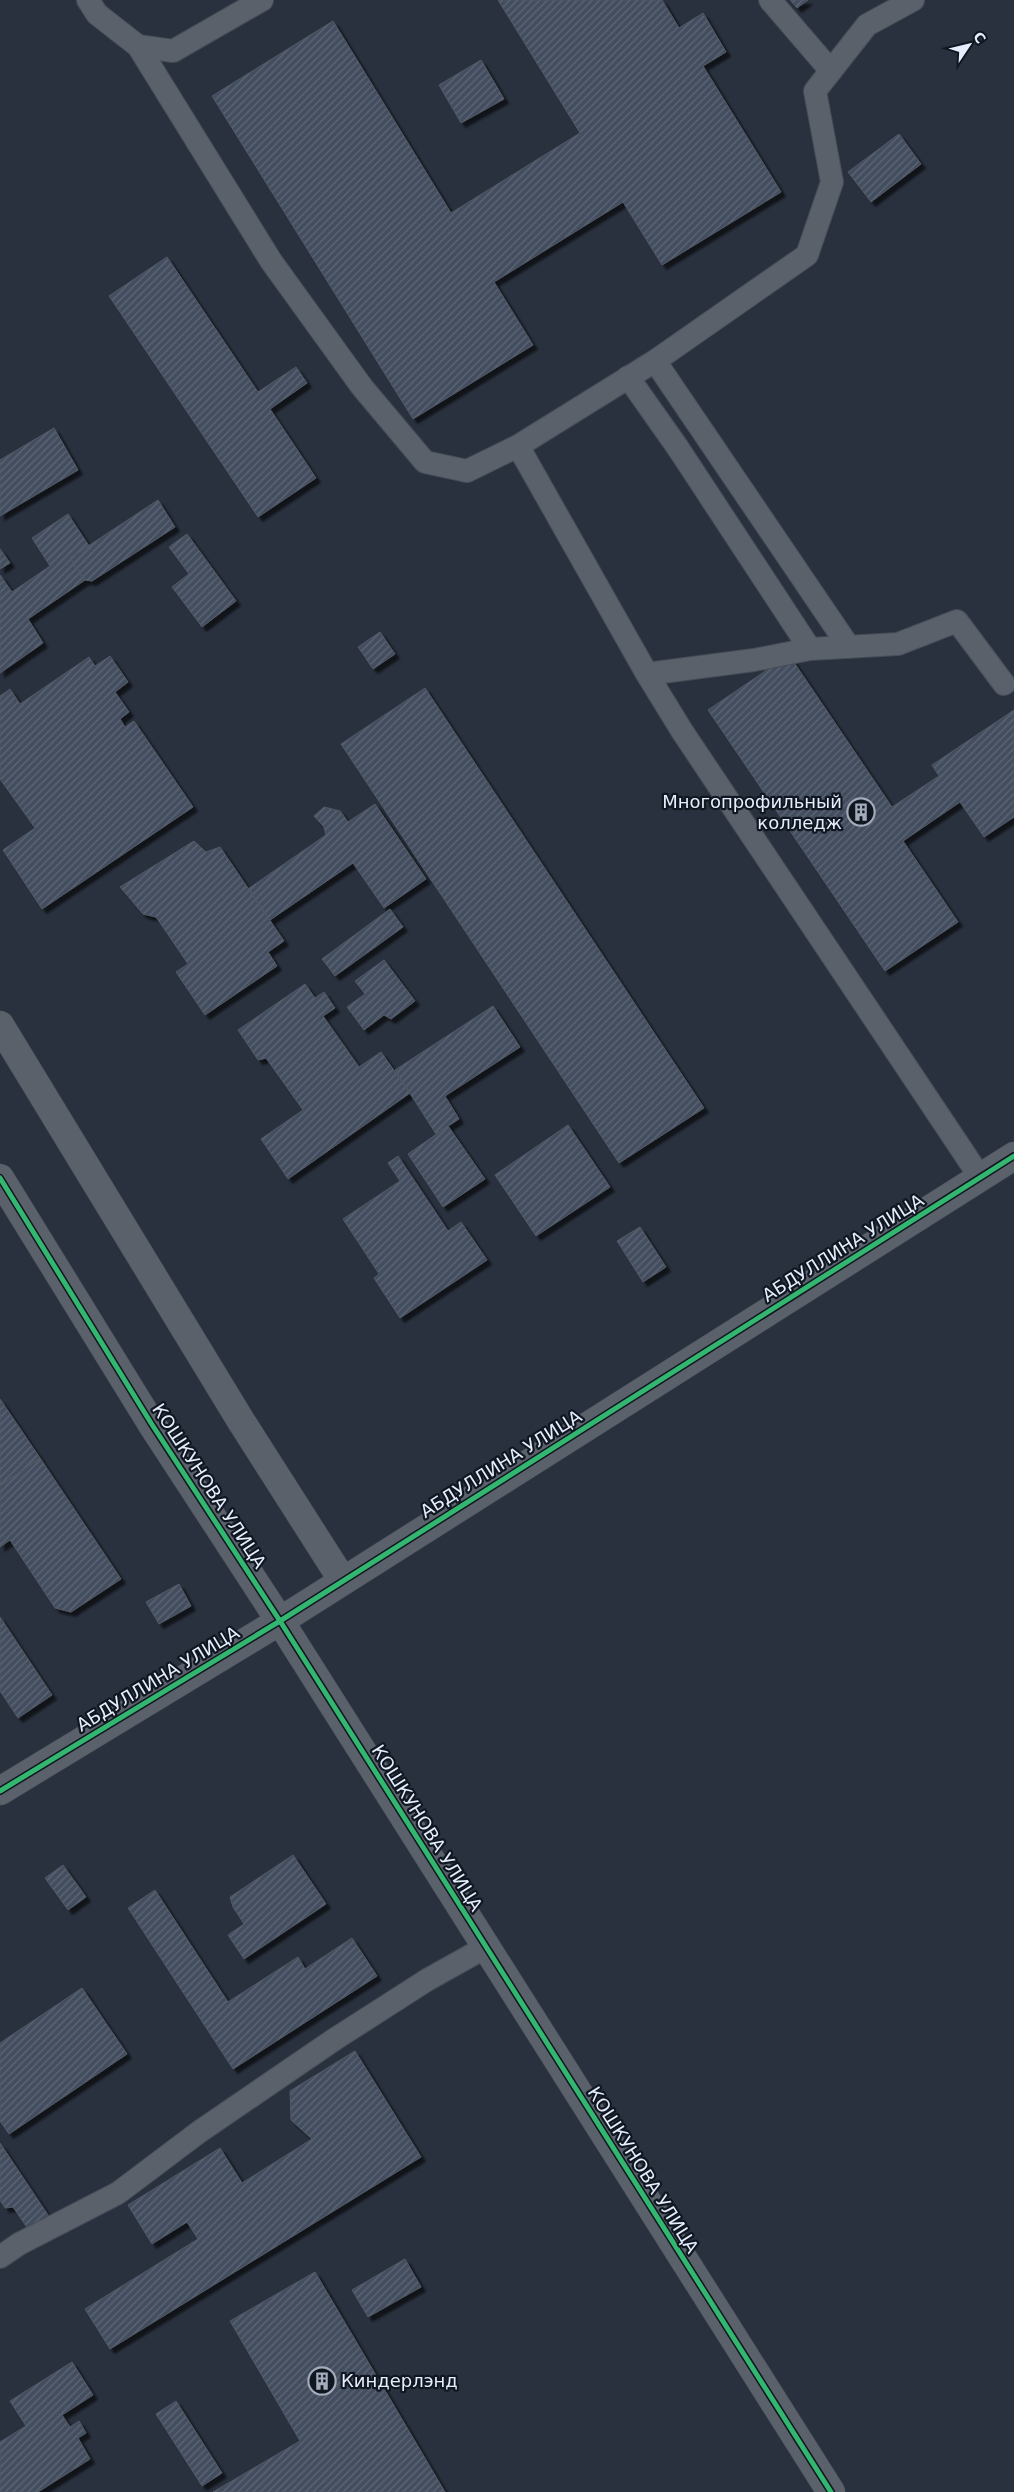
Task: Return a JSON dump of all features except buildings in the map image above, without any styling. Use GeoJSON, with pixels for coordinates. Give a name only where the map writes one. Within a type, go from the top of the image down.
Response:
{"type":"FeatureCollection","features":[{"type":"Feature","properties":{"kind":"street"},"geometry":{"type":"LineString","coordinates":[[0,1025],[241,1421],[343,1581]]}},
{"type":"Feature","properties":{"kind":"street","name":"АБДУЛЛИНА УЛИЦА"},"geometry":{"type":"LineString","coordinates":[[0,1791],[280,1621],[1014,1156]]}},
{"type":"Feature","properties":{"kind":"street","name":"КОШКУНОВА УЛИЦА"},"geometry":{"type":"LineString","coordinates":[[0,1178],[151,1423],[280,1621],[831,2492]]}},
{"type":"Feature","properties":{"kind":"lane"},"geometry":{"type":"LineString","coordinates":[[88,0],[97,14],[138,46],[270,261],[362,387],[425,462],[467,470],[518,446],[654,361],[807,255],[832,182],[816,91],[867,25],[913,0]]}},
{"type":"Feature","properties":{"kind":"lane"},"geometry":{"type":"LineString","coordinates":[[138,46],[173,51],[262,0]]}},
{"type":"Feature","properties":{"kind":"lane"},"geometry":{"type":"LineString","coordinates":[[770,0],[831,71]]}},
{"type":"Feature","properties":{"kind":"lane"},"geometry":{"type":"LineString","coordinates":[[654,361],[849,647]]}},
{"type":"Feature","properties":{"kind":"lane"},"geometry":{"type":"LineString","coordinates":[[628,377],[678,448],[810,649]]}},
{"type":"Feature","properties":{"kind":"lane"},"geometry":{"type":"LineString","coordinates":[[518,446],[647,674],[688,739],[980,1177]]}},
{"type":"Feature","properties":{"kind":"lane"},"geometry":{"type":"LineString","coordinates":[[647,674],[754,660],[810,649],[898,644],[957,620],[1004,684]]}},
{"type":"Feature","properties":{"kind":"lane"},"geometry":{"type":"LineString","coordinates":[[0,2256],[19,2244],[118,2193],[199,2132],[334,2039],[427,1980],[486,1947]]}},
{"type":"Feature","properties":{"kind":"cycle path"},"geometry":{"type":"LineString","coordinates":[[0,1791],[280,1621],[1014,1156]]}},
{"type":"Feature","properties":{"kind":"cycle path"},"geometry":{"type":"LineString","coordinates":[[0,1178],[151,1423],[280,1621],[831,2492]]}},
{"type":"Feature","properties":{"kind":"place","name":"Многопрофильный колледж"},"geometry":{"type":"Point","coordinates":[861,812]}},
{"type":"Feature","properties":{"kind":"place","name":"Киндерлэнд"},"geometry":{"type":"Point","coordinates":[322,2381]}}]}
